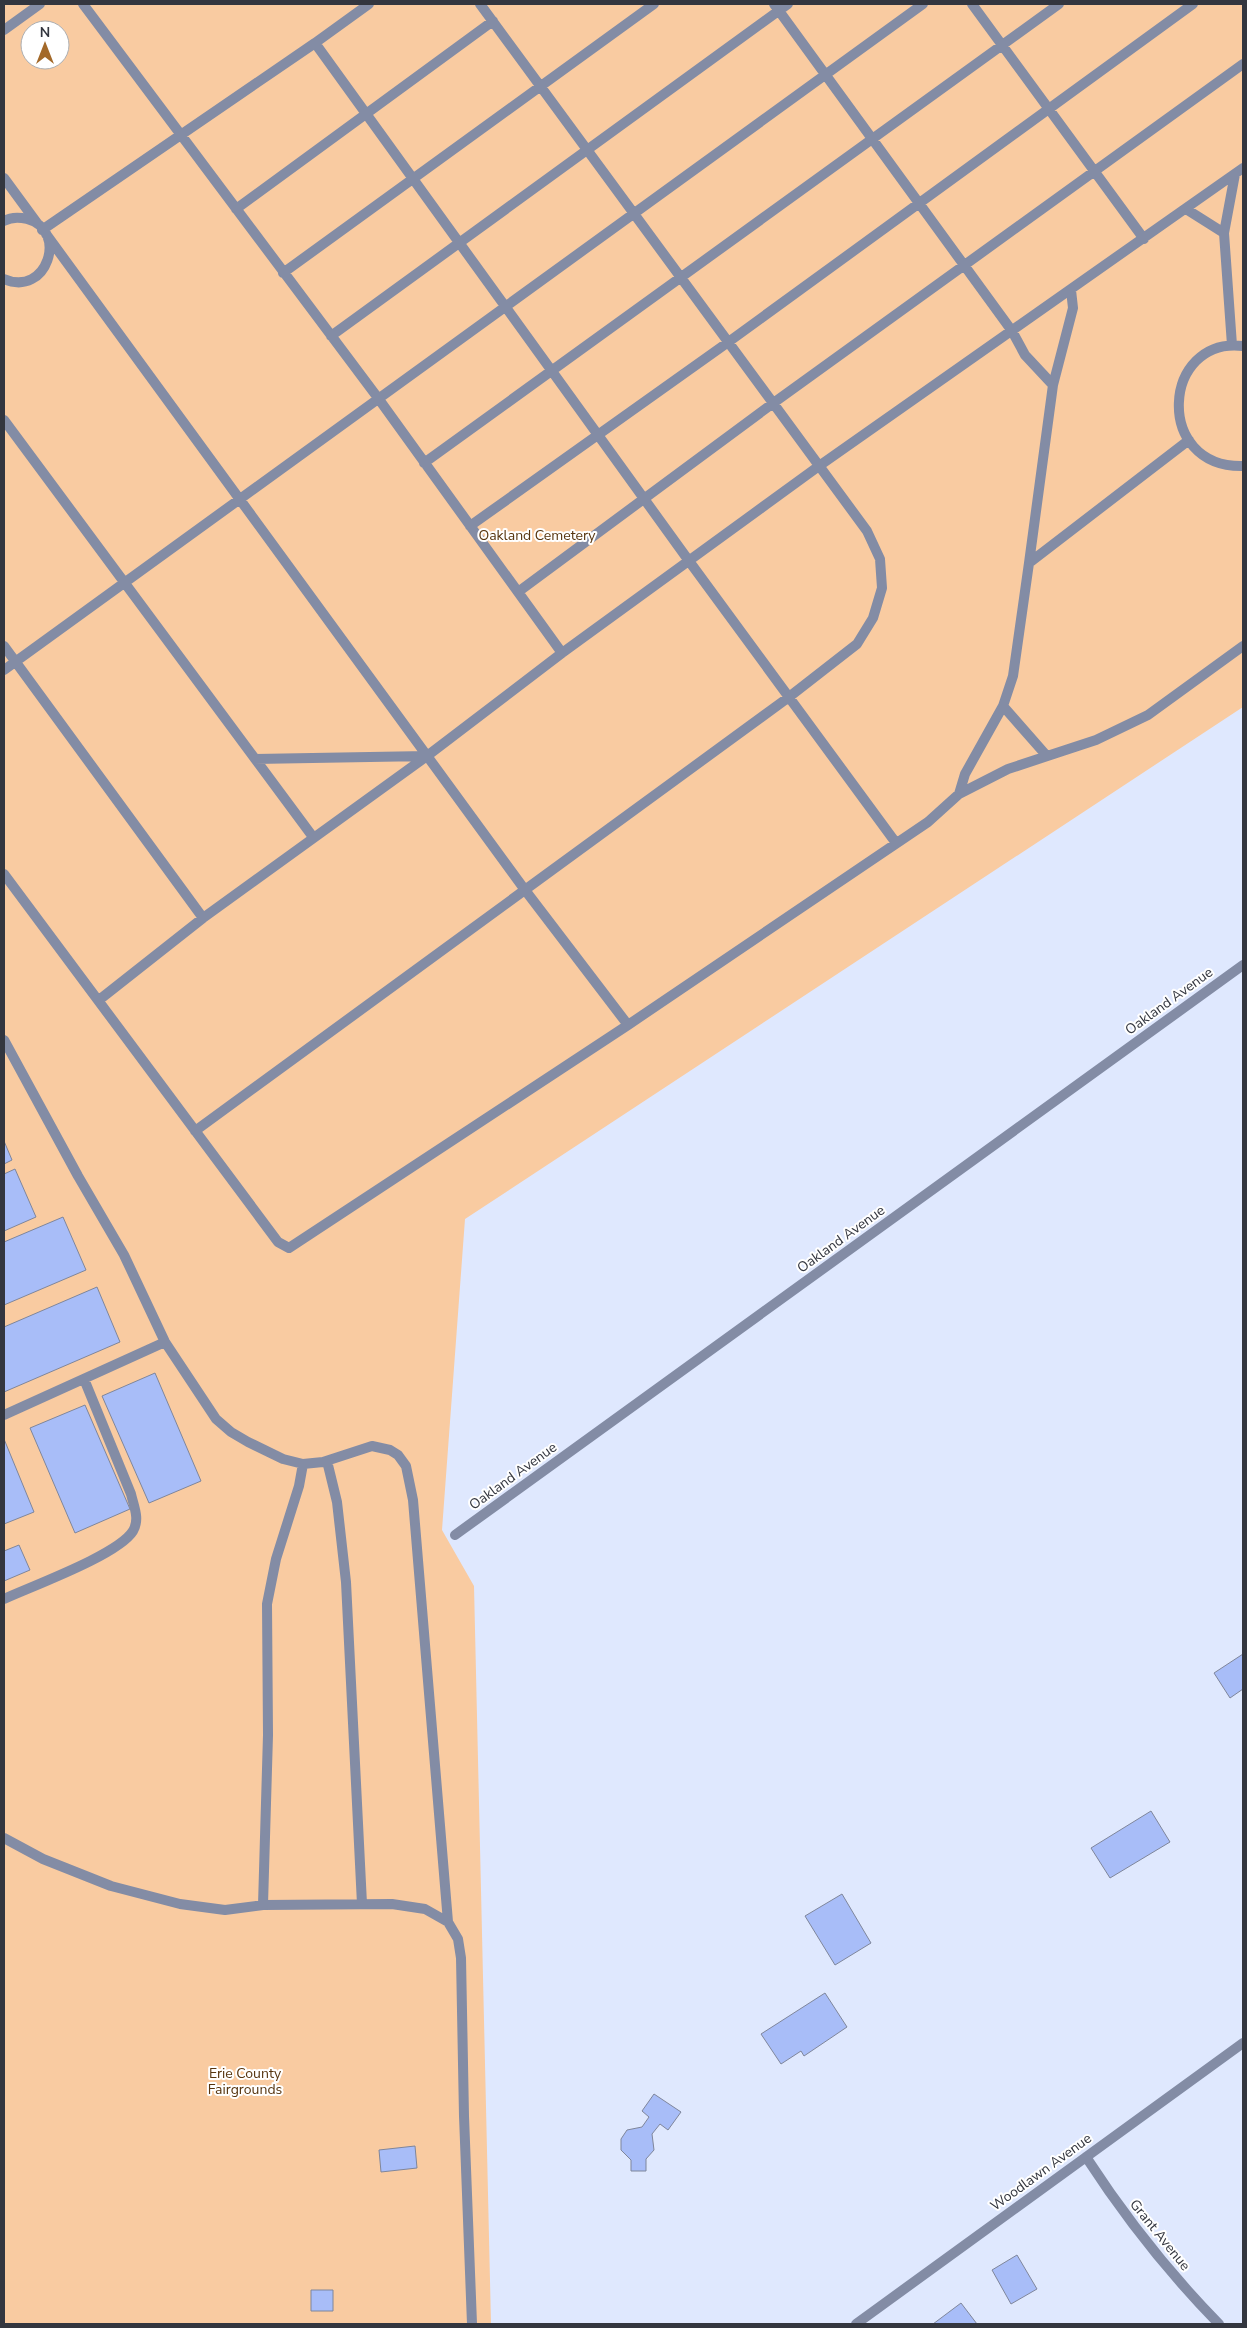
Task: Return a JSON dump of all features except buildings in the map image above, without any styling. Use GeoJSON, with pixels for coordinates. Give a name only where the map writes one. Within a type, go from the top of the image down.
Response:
{"type":"FeatureCollection","features":[{"type":"Feature","properties":{"kind":"street"},"geometry":{"type":"LineString","coordinates":[[4,30],[40,4]]}},
{"type":"Feature","properties":{"kind":"street"},"geometry":{"type":"LineString","coordinates":[[83,4],[182,133],[283,273],[378,398],[562,653]]}},
{"type":"Feature","properties":{"kind":"street"},"geometry":{"type":"LineString","coordinates":[[42,230],[315,43],[368,4]]}},
{"type":"Feature","properties":{"kind":"street"},"geometry":{"type":"LineString","coordinates":[[195,1131],[789,697],[857,644],[873,618],[882,588],[880,559],[867,532],[480,4]]}},
{"type":"Feature","properties":{"kind":"street"},"geometry":{"type":"LineString","coordinates":[[283,273],[654,4]]}},
{"type":"Feature","properties":{"kind":"street"},"geometry":{"type":"LineString","coordinates":[[331,336],[588,149],[776,7],[788,4]]}},
{"type":"Feature","properties":{"kind":"street"},"geometry":{"type":"LineString","coordinates":[[4,670],[922,4]]}},
{"type":"Feature","properties":{"kind":"street"},"geometry":{"type":"LineString","coordinates":[[972,4],[1144,239]]}},
{"type":"Feature","properties":{"kind":"street"},"geometry":{"type":"LineString","coordinates":[[424,462],[553,371],[1059,4]]}},
{"type":"Feature","properties":{"kind":"street"},"geometry":{"type":"LineString","coordinates":[[470,526],[727,343],[1193,4]]}},
{"type":"Feature","properties":{"kind":"street"},"geometry":{"type":"LineString","coordinates":[[776,7],[1012,331],[1025,354],[1053,384]]}},
{"type":"Feature","properties":{"kind":"street"},"geometry":{"type":"LineString","coordinates":[[236,209],[493,21]]}},
{"type":"Feature","properties":{"kind":"street"},"geometry":{"type":"LineString","coordinates":[[315,43],[689,561],[896,843]]}},
{"type":"Feature","properties":{"kind":"street"},"geometry":{"type":"LineString","coordinates":[[518,592],[772,404],[1243,64]]}},
{"type":"Feature","properties":{"kind":"street"},"geometry":{"type":"LineString","coordinates":[[99,1000],[203,918],[428,756],[562,653],[819,466],[1239,171]]}},
{"type":"Feature","properties":{"kind":"street"},"geometry":{"type":"LineString","coordinates":[[1232,346],[1224,233],[1239,171]]}},
{"type":"Feature","properties":{"kind":"street"},"geometry":{"type":"LineString","coordinates":[[4,178],[525,890],[628,1025]]}},
{"type":"Feature","properties":{"kind":"street"},"geometry":{"type":"LineString","coordinates":[[1186,209],[1224,233]]}},
{"type":"Feature","properties":{"kind":"street"},"geometry":{"type":"LineString","coordinates":[[4,221],[18,218],[30,220],[42,230],[50,245],[50,256],[46,266],[38,275],[30,280],[19,282],[4,279]]}},
{"type":"Feature","properties":{"kind":"street"},"geometry":{"type":"LineString","coordinates":[[959,794],[965,774],[1003,706],[1012,676],[1053,384],[1072,308],[1071,290]]}},
{"type":"Feature","properties":{"kind":"street"},"geometry":{"type":"LineString","coordinates":[[1243,346],[1215,349],[1198,360],[1185,376],[1178,395],[1178,414],[1184,433],[1196,449],[1212,460],[1231,466],[1243,466]]}},
{"type":"Feature","properties":{"kind":"street"},"geometry":{"type":"LineString","coordinates":[[4,420],[313,837]]}},
{"type":"Feature","properties":{"kind":"street"},"geometry":{"type":"LineString","coordinates":[[1028,563],[1189,440]]}},
{"type":"Feature","properties":{"kind":"street"},"geometry":{"type":"LineString","coordinates":[[4,646],[203,918]]}},
{"type":"Feature","properties":{"kind":"street"},"geometry":{"type":"LineString","coordinates":[[4,874],[278,1242],[289,1248],[628,1025],[928,822],[959,794],[1008,769],[1096,740],[1148,715],[1243,646]]}},
{"type":"Feature","properties":{"kind":"street"},"geometry":{"type":"LineString","coordinates":[[1003,706],[1046,755]]}},
{"type":"Feature","properties":{"kind":"street"},"geometry":{"type":"LineString","coordinates":[[255,759],[428,756]]}},
{"type":"Feature","properties":{"kind":"street","name":"Oakland Avenue"},"geometry":{"type":"LineString","coordinates":[[456,1534],[1243,965]]}},
{"type":"Feature","properties":{"kind":"street"},"geometry":{"type":"LineString","coordinates":[[4,1040],[78,1176],[124,1255],[165,1342],[216,1419],[231,1432],[283,1459],[303,1464],[326,1461],[362,1448],[381,1447],[398,1456],[406,1466],[410,1477],[414,1510],[448,1922],[458,1939],[461,1958],[464,2116],[472,2324]]}},
{"type":"Feature","properties":{"kind":"street"},"geometry":{"type":"LineString","coordinates":[[4,1415],[165,1342]]}},
{"type":"Feature","properties":{"kind":"street"},"geometry":{"type":"LineString","coordinates":[[4,1599],[102,1554],[126,1539],[133,1531],[136,1513],[131,1494],[84,1379]]}},
{"type":"Feature","properties":{"kind":"street"},"geometry":{"type":"LineString","coordinates":[[326,1461],[337,1502],[346,1582],[362,1904]]}},
{"type":"Feature","properties":{"kind":"street"},"geometry":{"type":"LineString","coordinates":[[263,1906],[268,1735],[267,1604],[276,1559],[299,1486],[303,1464]]}},
{"type":"Feature","properties":{"kind":"street"},"geometry":{"type":"LineString","coordinates":[[4,1838],[43,1860],[111,1886],[156,1899],[203,1908],[225,1910],[263,1906],[362,1904],[419,1907],[431,1911],[448,1922]]}},
{"type":"Feature","properties":{"kind":"street","name":"Woodlawn Avenue"},"geometry":{"type":"LineString","coordinates":[[856,2324],[868,2321],[1086,2157],[1243,2043]]}},
{"type":"Feature","properties":{"kind":"street","name":"Grant Avenue"},"geometry":{"type":"LineString","coordinates":[[1086,2157],[1113,2198],[1145,2240],[1219,2324]]}},
{"type":"Feature","properties":{"kind":"green space","name":"Oakland Cemetery"},"geometry":{"type":"Polygon","coordinates":[[[4,4],[1243,4],[1243,707],[465,1219],[442,1530],[474,1586],[491,2324],[4,2324],[4,4]]]}},
{"type":"Feature","properties":{"kind":"park label","name":"Erie County Fairgrounds"},"geometry":{"type":"Point","coordinates":[245,2082]}}]}
